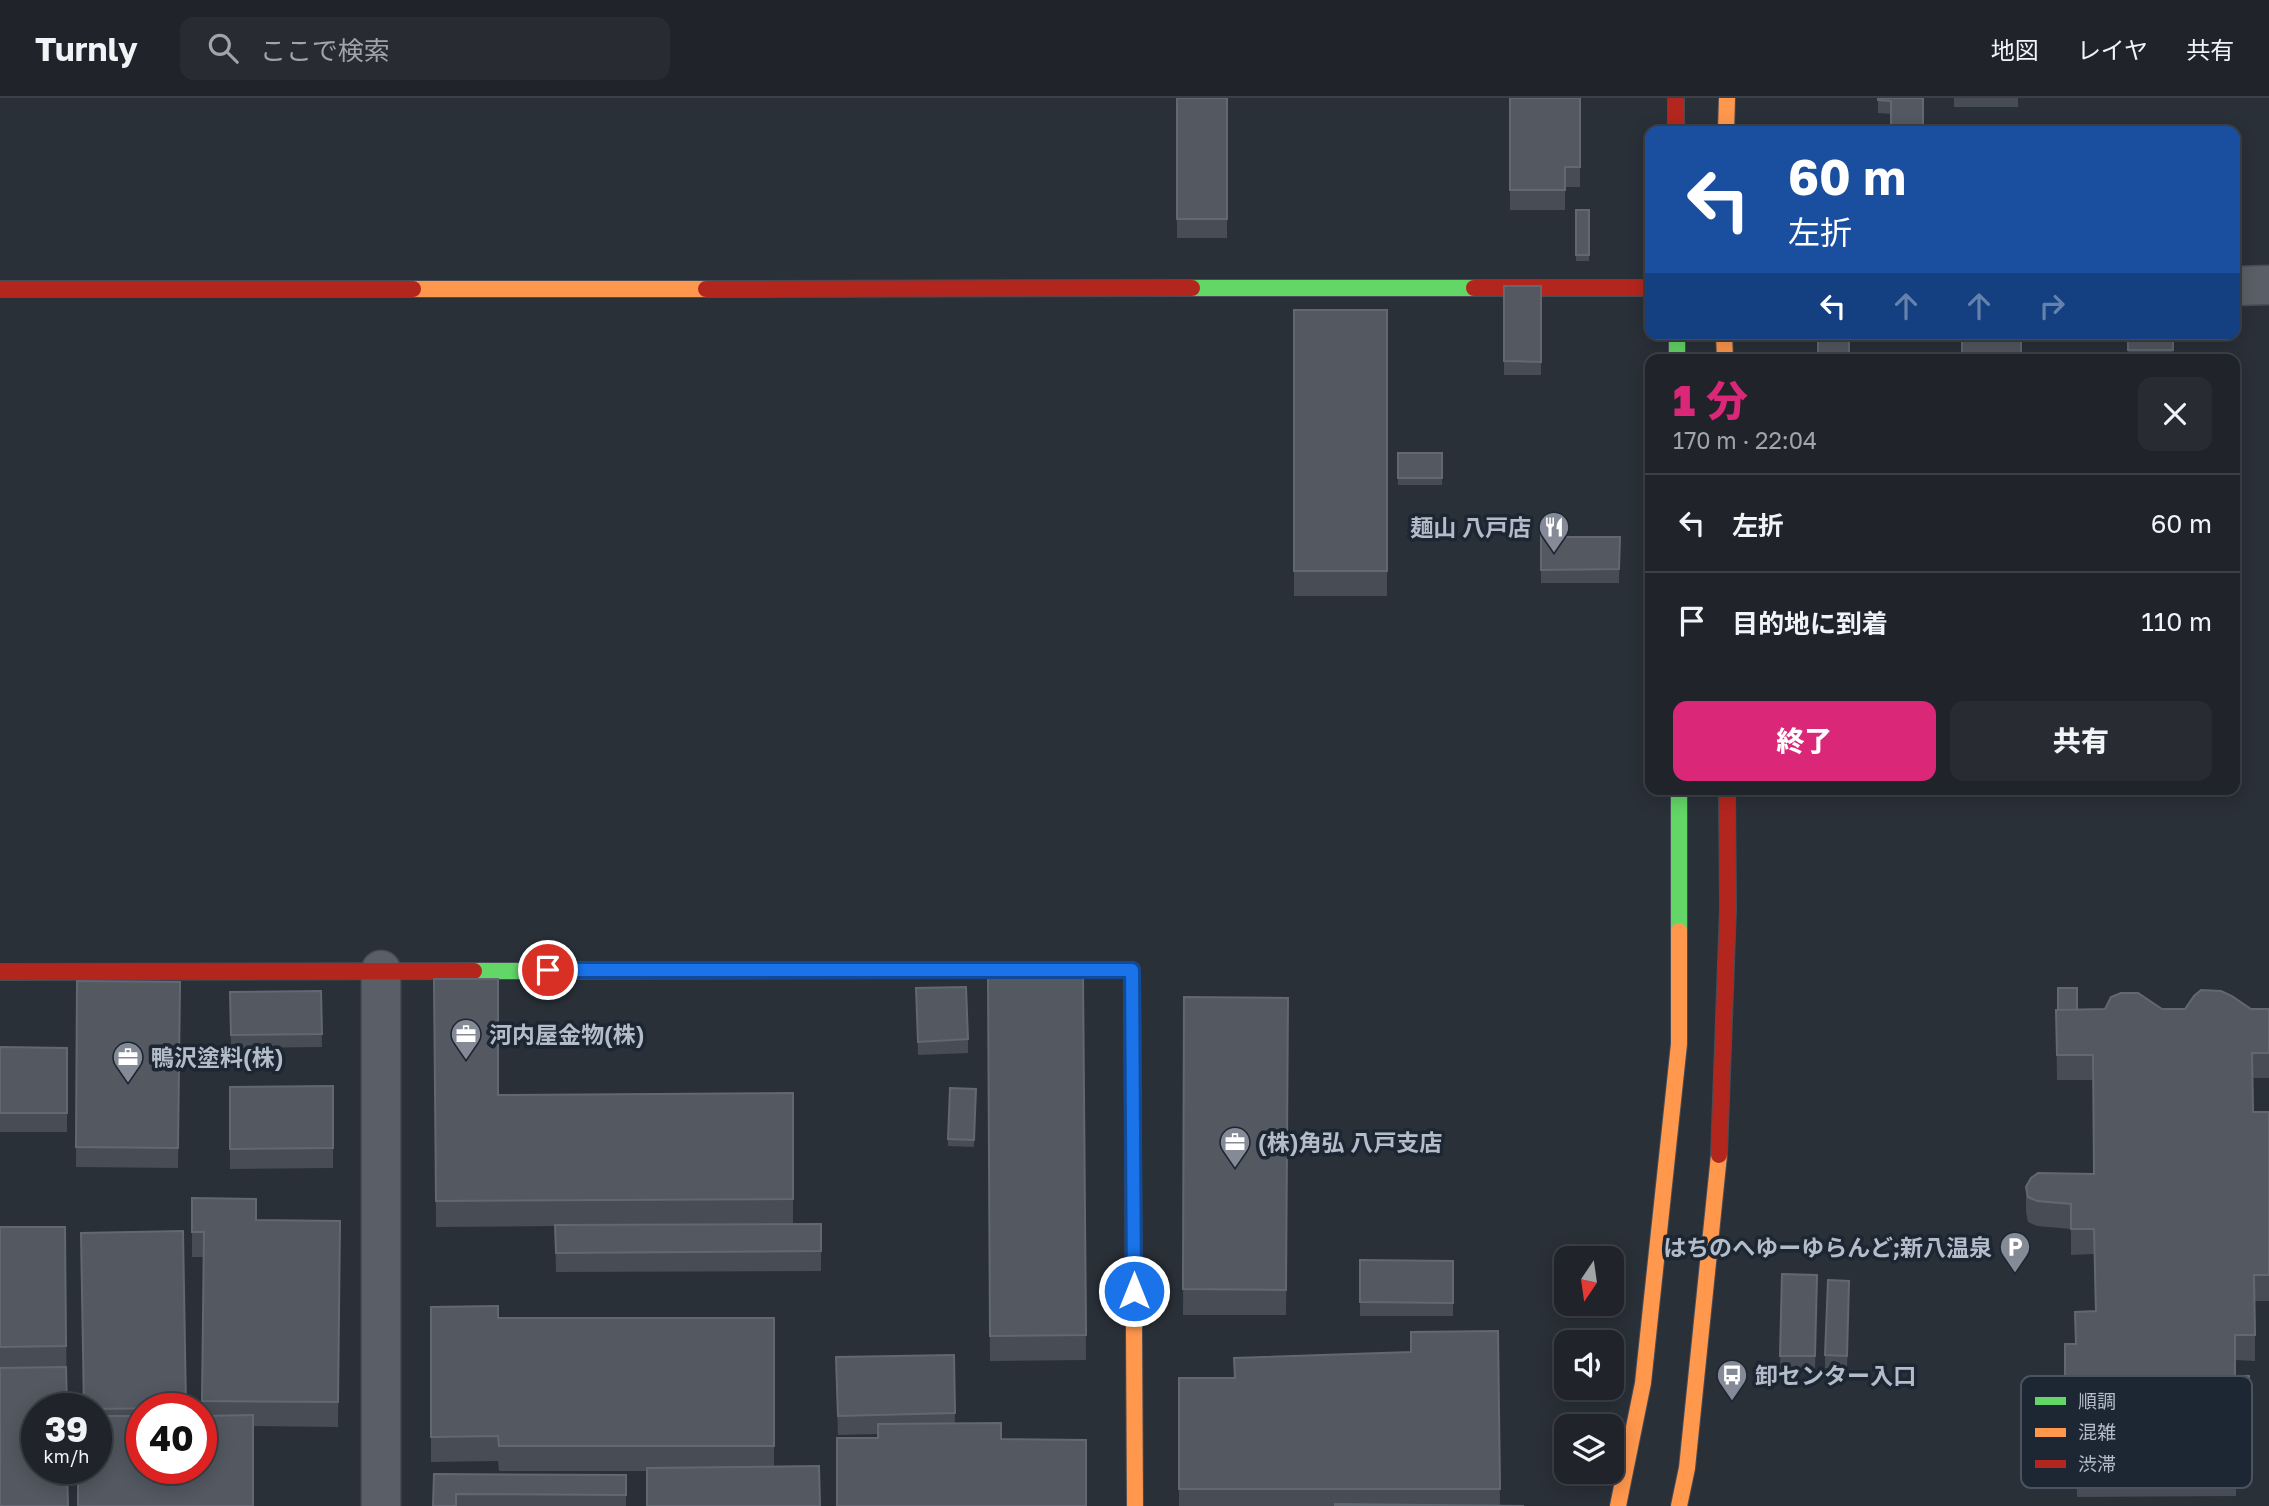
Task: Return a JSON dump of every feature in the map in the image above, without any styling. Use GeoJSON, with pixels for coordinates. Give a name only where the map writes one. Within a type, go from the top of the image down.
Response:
{"type":"FeatureCollection","features":[{"type":"Feature","properties":{"kind":"street"},"geometry":{"type":"LineString","coordinates":[[1676,98],[1676,126]]}},
{"type":"Feature","properties":{"kind":"street"},"geometry":{"type":"LineString","coordinates":[[1726,126],[1727,98]]}},
{"type":"Feature","properties":{"kind":"street"},"geometry":{"type":"LineString","coordinates":[[2240,286],[2269,285]]}},
{"type":"Feature","properties":{"kind":"street"},"geometry":{"type":"LineString","coordinates":[[0,289],[1645,288]]}},
{"type":"Feature","properties":{"kind":"street"},"geometry":{"type":"LineString","coordinates":[[1618,1506],[1643,1383],[1679,1044],[1679,795]]}},
{"type":"Feature","properties":{"kind":"street"},"geometry":{"type":"LineString","coordinates":[[1679,1506],[1687,1468],[1718,1177],[1728,908],[1727,795]]}},
{"type":"Feature","properties":{"kind":"street"},"geometry":{"type":"LineString","coordinates":[[381,970],[382,1506]]}},
{"type":"Feature","properties":{"kind":"street"},"geometry":{"type":"LineString","coordinates":[[0,972],[1132,970],[1135,1506]]}},
{"type":"Feature","properties":{"kind":"building"},"geometry":{"type":"Polygon","coordinates":[[[1177,98],[1227,98],[1227,219],[1177,219],[1177,98]]]}},
{"type":"Feature","properties":{"kind":"building"},"geometry":{"type":"Polygon","coordinates":[[[1510,98],[1580,98],[1580,167],[1565,167],[1565,190],[1510,190],[1510,98]]]}},
{"type":"Feature","properties":{"kind":"building"},"geometry":{"type":"Polygon","coordinates":[[[1923,98],[1923,126],[1891,126],[1891,101],[1878,100],[1923,98]]]}},
{"type":"Feature","properties":{"kind":"building"},"geometry":{"type":"Polygon","coordinates":[[[1576,210],[1589,210],[1589,255],[1576,255],[1576,210]]]}},
{"type":"Feature","properties":{"kind":"building"},"geometry":{"type":"Polygon","coordinates":[[[1504,286],[1541,286],[1541,362],[1504,361],[1504,286]]]}},
{"type":"Feature","properties":{"kind":"building"},"geometry":{"type":"Polygon","coordinates":[[[1294,310],[1387,310],[1387,571],[1294,571],[1294,310]]]}},
{"type":"Feature","properties":{"kind":"building"},"geometry":{"type":"Polygon","coordinates":[[[1818,340],[1849,340],[1849,354],[1818,354],[1818,340]]]}},
{"type":"Feature","properties":{"kind":"building"},"geometry":{"type":"Polygon","coordinates":[[[1962,340],[2021,340],[2021,354],[1962,354],[1962,340]]]}},
{"type":"Feature","properties":{"kind":"building"},"geometry":{"type":"Polygon","coordinates":[[[2128,340],[2173,340],[2173,350],[2128,350],[2128,340]]]}},
{"type":"Feature","properties":{"kind":"building"},"geometry":{"type":"Polygon","coordinates":[[[1398,453],[1442,453],[1442,478],[1398,478],[1398,453]]]}},
{"type":"Feature","properties":{"kind":"building"},"geometry":{"type":"Polygon","coordinates":[[[1541,527],[1556,527],[1556,537],[1620,537],[1619,569],[1541,570],[1541,527]]]}},
{"type":"Feature","properties":{"kind":"building"},"geometry":{"type":"Polygon","coordinates":[[[1083,976],[1086,1335],[990,1336],[988,977],[1083,976]]]}},
{"type":"Feature","properties":{"kind":"building","name":"河内屋金物(株)"},"geometry":{"type":"Polygon","coordinates":[[[434,979],[498,979],[498,1095],[793,1093],[793,1199],[436,1201],[434,979]]]}},
{"type":"Feature","properties":{"kind":"building","name":"鴨沢塗料(株)"},"geometry":{"type":"Polygon","coordinates":[[[77,981],[180,982],[178,1148],[76,1147],[77,981]]]}},
{"type":"Feature","properties":{"kind":"building"},"geometry":{"type":"Polygon","coordinates":[[[966,987],[968,1039],[918,1042],[916,988],[966,987]]]}},
{"type":"Feature","properties":{"kind":"building"},"geometry":{"type":"Polygon","coordinates":[[[2058,988],[2077,988],[2077,1010],[2058,1010],[2058,988]]]}},
{"type":"Feature","properties":{"kind":"building"},"geometry":{"type":"Polygon","coordinates":[[[2201,990],[2221,991],[2251,1009],[2269,1009],[2269,1053],[2252,1053],[2253,1112],[2269,1112],[2269,1275],[2254,1275],[2255,1335],[2235,1335],[2235,1376],[2065,1376],[2065,1344],[2076,1344],[2075,1312],[2096,1311],[2094,1229],[2071,1229],[2071,1204],[2037,1201],[2028,1197],[2026,1187],[2038,1173],[2094,1174],[2093,1055],[2057,1055],[2056,1010],[2105,1009],[2111,997],[2121,993],[2138,993],[2162,1009],[2185,1009],[2201,990]]]}},
{"type":"Feature","properties":{"kind":"building"},"geometry":{"type":"Polygon","coordinates":[[[321,991],[322,1034],[231,1035],[230,992],[321,991]]]}},
{"type":"Feature","properties":{"kind":"building","name":"(株)角弘 八戸支店"},"geometry":{"type":"Polygon","coordinates":[[[1184,997],[1288,998],[1286,1290],[1183,1289],[1184,997]]]}},
{"type":"Feature","properties":{"kind":"building"},"geometry":{"type":"Polygon","coordinates":[[[0,1047],[67,1048],[67,1113],[0,1113],[0,1047]]]}},
{"type":"Feature","properties":{"kind":"building"},"geometry":{"type":"Polygon","coordinates":[[[333,1086],[333,1148],[230,1149],[230,1087],[333,1086]]]}},
{"type":"Feature","properties":{"kind":"building"},"geometry":{"type":"Polygon","coordinates":[[[950,1088],[976,1089],[974,1140],[948,1139],[950,1088]]]}},
{"type":"Feature","properties":{"kind":"building"},"geometry":{"type":"Polygon","coordinates":[[[192,1198],[256,1199],[256,1220],[340,1221],[338,1402],[217,1401],[217,1393],[202,1393],[204,1232],[192,1232],[192,1198]]]}},
{"type":"Feature","properties":{"kind":"building"},"geometry":{"type":"Polygon","coordinates":[[[821,1224],[821,1251],[556,1253],[555,1225],[821,1224]]]}},
{"type":"Feature","properties":{"kind":"building"},"geometry":{"type":"Polygon","coordinates":[[[0,1227],[65,1227],[66,1346],[0,1347],[0,1227]]]}},
{"type":"Feature","properties":{"kind":"building"},"geometry":{"type":"Polygon","coordinates":[[[183,1231],[186,1393],[126,1393],[126,1409],[112,1409],[112,1393],[84,1393],[81,1233],[183,1231]]]}},
{"type":"Feature","properties":{"kind":"building"},"geometry":{"type":"Polygon","coordinates":[[[1360,1260],[1453,1261],[1453,1303],[1360,1302],[1360,1260]]]}},
{"type":"Feature","properties":{"kind":"building"},"geometry":{"type":"Polygon","coordinates":[[[1782,1274],[1817,1275],[1815,1356],[1780,1356],[1782,1274]]]}},
{"type":"Feature","properties":{"kind":"building"},"geometry":{"type":"Polygon","coordinates":[[[1828,1280],[1849,1281],[1847,1356],[1825,1355],[1828,1280]]]}},
{"type":"Feature","properties":{"kind":"building"},"geometry":{"type":"Polygon","coordinates":[[[498,1306],[498,1318],[774,1318],[774,1446],[499,1446],[498,1436],[431,1437],[431,1307],[498,1306]]]}},
{"type":"Feature","properties":{"kind":"building"},"geometry":{"type":"Polygon","coordinates":[[[1498,1331],[1500,1489],[1179,1489],[1179,1378],[1235,1378],[1234,1358],[1411,1352],[1411,1332],[1498,1331]]]}},
{"type":"Feature","properties":{"kind":"building"},"geometry":{"type":"Polygon","coordinates":[[[954,1355],[955,1413],[838,1416],[836,1357],[954,1355]]]}},
{"type":"Feature","properties":{"kind":"building"},"geometry":{"type":"Polygon","coordinates":[[[66,1367],[67,1393],[21,1393],[21,1484],[67,1484],[68,1506],[0,1506],[0,1368],[66,1367]]]}},
{"type":"Feature","properties":{"kind":"building"},"geometry":{"type":"Polygon","coordinates":[[[253,1415],[253,1506],[78,1506],[78,1484],[112,1484],[112,1416],[126,1416],[126,1484],[217,1484],[217,1416],[253,1415]]]}},
{"type":"Feature","properties":{"kind":"building"},"geometry":{"type":"Polygon","coordinates":[[[1001,1423],[1001,1439],[1086,1440],[1086,1506],[837,1506],[837,1438],[878,1438],[878,1424],[1001,1423]]]}},
{"type":"Feature","properties":{"kind":"building"},"geometry":{"type":"Polygon","coordinates":[[[819,1466],[820,1506],[647,1506],[647,1468],[819,1466]]]}},
{"type":"Feature","properties":{"kind":"building"},"geometry":{"type":"Polygon","coordinates":[[[434,1474],[626,1475],[626,1495],[456,1494],[456,1506],[433,1506],[434,1474]]]}},
{"type":"Feature","properties":{"kind":"building"},"geometry":{"type":"Polygon","coordinates":[[[1335,1504],[1524,1506],[1335,1506],[1335,1504]]]}},
{"type":"Feature","properties":{"kind":"traffic: fast"},"geometry":{"type":"LineString","coordinates":[[1192,288],[1474,288]]}},
{"type":"Feature","properties":{"kind":"traffic: fast"},"geometry":{"type":"LineString","coordinates":[[1677,340],[1677,354]]}},
{"type":"Feature","properties":{"kind":"traffic: fast"},"geometry":{"type":"LineString","coordinates":[[1679,795],[1679,931]]}},
{"type":"Feature","properties":{"kind":"traffic: fast"},"geometry":{"type":"LineString","coordinates":[[474,971],[975,970]]}},
{"type":"Feature","properties":{"kind":"traffic: slow"},"geometry":{"type":"LineString","coordinates":[[1726,126],[1727,98]]}},
{"type":"Feature","properties":{"kind":"traffic: slow"},"geometry":{"type":"LineString","coordinates":[[413,289],[706,289]]}},
{"type":"Feature","properties":{"kind":"traffic: slow"},"geometry":{"type":"LineString","coordinates":[[1724,340],[1725,354]]}},
{"type":"Feature","properties":{"kind":"traffic: slow"},"geometry":{"type":"LineString","coordinates":[[1618,1506],[1643,1383],[1679,1044],[1679,931]]}},
{"type":"Feature","properties":{"kind":"traffic: slow"},"geometry":{"type":"LineString","coordinates":[[975,970],[1132,970],[1135,1506]]}},
{"type":"Feature","properties":{"kind":"traffic: slow"},"geometry":{"type":"LineString","coordinates":[[1679,1506],[1687,1468],[1719,1155]]}},
{"type":"Feature","properties":{"kind":"traffic: jam"},"geometry":{"type":"LineString","coordinates":[[1676,98],[1676,126]]}},
{"type":"Feature","properties":{"kind":"traffic: jam"},"geometry":{"type":"LineString","coordinates":[[706,289],[1192,288]]}},
{"type":"Feature","properties":{"kind":"traffic: jam"},"geometry":{"type":"LineString","coordinates":[[1474,288],[1645,288]]}},
{"type":"Feature","properties":{"kind":"traffic: jam"},"geometry":{"type":"LineString","coordinates":[[0,289],[413,289]]}},
{"type":"Feature","properties":{"kind":"traffic: jam"},"geometry":{"type":"LineString","coordinates":[[1719,1155],[1728,908],[1727,795]]}},
{"type":"Feature","properties":{"kind":"traffic: jam"},"geometry":{"type":"LineString","coordinates":[[0,972],[474,971]]}},
{"type":"Feature","properties":{"kind":"place","name":"麺山 八戸店"},"geometry":{"type":"Point","coordinates":[1554,554]}},
{"type":"Feature","properties":{"kind":"place","name":"河内屋金物(株)"},"geometry":{"type":"Point","coordinates":[466,1061]}},
{"type":"Feature","properties":{"kind":"place","name":"鴨沢塗料(株)"},"geometry":{"type":"Point","coordinates":[128,1084]}},
{"type":"Feature","properties":{"kind":"place","name":"(株)角弘 八戸支店"},"geometry":{"type":"Point","coordinates":[1235,1169]}},
{"type":"Feature","properties":{"kind":"place","name":"はちのへゆーゆらんど;新八温泉"},"geometry":{"type":"Point","coordinates":[2015,1274]}},
{"type":"Feature","properties":{"kind":"place","name":"卸センター入口"},"geometry":{"type":"Point","coordinates":[1732,1402]}},
{"type":"Feature","properties":{"kind":"route"},"geometry":{"type":"LineString","coordinates":[[548,970],[1132,970],[1134,1291]]}}]}
